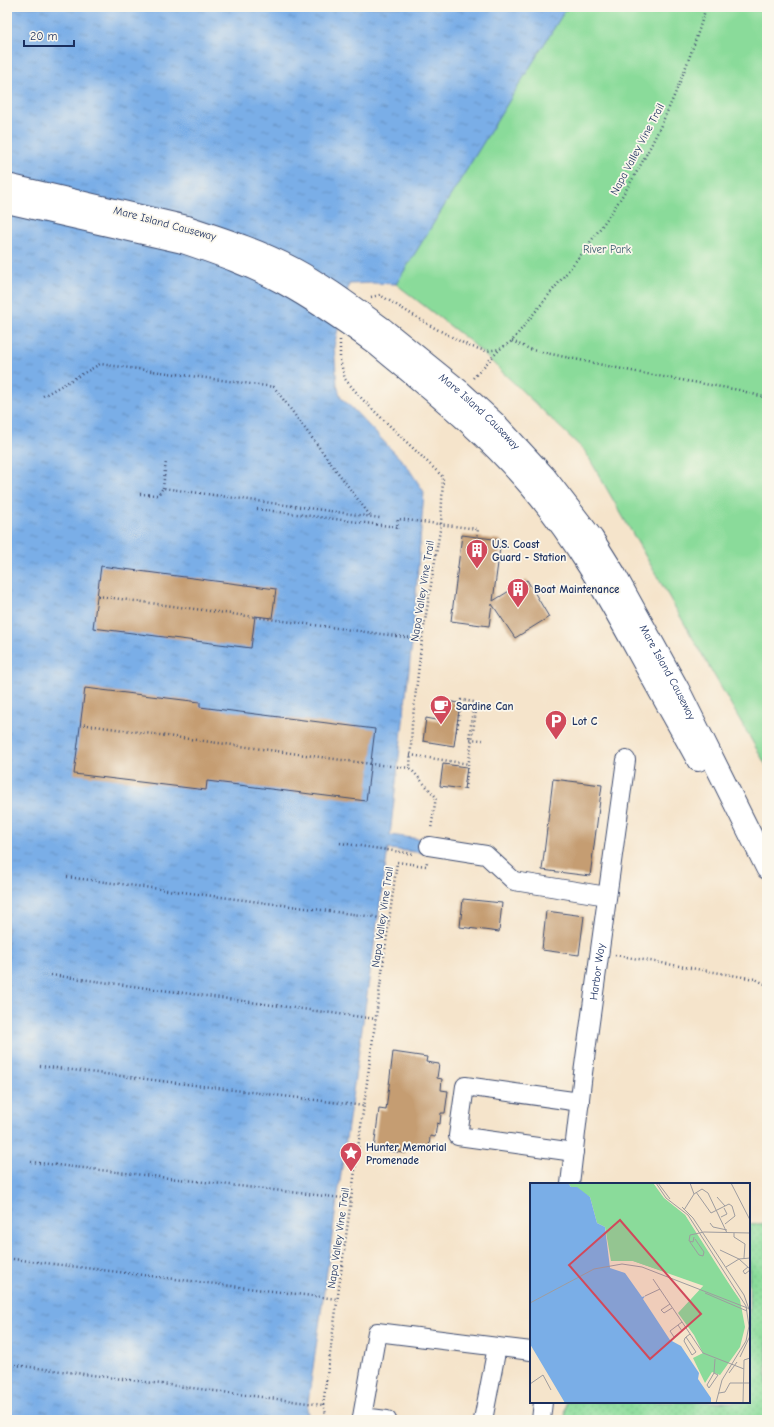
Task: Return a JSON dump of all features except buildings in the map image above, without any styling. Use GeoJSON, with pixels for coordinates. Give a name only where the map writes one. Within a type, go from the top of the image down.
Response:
{"type":"FeatureCollection","features":[{"type":"Feature","properties":{"kind":"main road","name":"Mare Island Causeway"},"geometry":{"type":"LineString","coordinates":[[7,185],[187,227],[240,244],[316,281],[379,336],[484,436],[511,464],[554,515],[578,548],[599,582],[707,776],[765,864]]}},
{"type":"Feature","properties":{"kind":"main road","name":"Mare Island Causeway"},"geometry":{"type":"LineString","coordinates":[[7,202],[183,242],[234,260],[266,274],[336,315],[379,336],[461,392],[524,452],[565,501],[592,538],[614,573],[678,689],[765,864]]}},
{"type":"Feature","properties":{"kind":"street","name":"Harbor Way"},"geometry":{"type":"LineString","coordinates":[[570,1183],[626,760]]}},
{"type":"Feature","properties":{"kind":"street"},"geometry":{"type":"LineString","coordinates":[[428,851],[486,855],[514,881],[607,896]]}},
{"type":"Feature","properties":{"kind":"street"},"geometry":{"type":"LineString","coordinates":[[574,1152],[458,1136],[465,1086],[580,1102]]}},
{"type":"Feature","properties":{"kind":"street"},"geometry":{"type":"LineString","coordinates":[[387,1420],[362,1417],[376,1332],[530,1351]]}},
{"type":"Feature","properties":{"kind":"street"},"geometry":{"type":"LineString","coordinates":[[483,1420],[498,1347]]}},
{"type":"Feature","properties":{"kind":"street"},"geometry":{"type":"LineString","coordinates":[[541,1420],[543,1403]]}},
{"type":"Feature","properties":{"kind":"path","name":"Napa Valley Vine Trail"},"geometry":{"type":"LineString","coordinates":[[706,7],[688,63],[660,126],[629,185],[592,240],[512,341],[532,350],[641,373],[739,390],[767,398]]}},
{"type":"Feature","properties":{"kind":"path"},"geometry":{"type":"LineString","coordinates":[[461,392],[500,348]]}},
{"type":"Feature","properties":{"kind":"path"},"geometry":{"type":"LineString","coordinates":[[43,396],[100,364],[274,387],[371,517]]}},
{"type":"Feature","properties":{"kind":"path","name":"Napa Valley Vine Trail"},"geometry":{"type":"LineString","coordinates":[[345,379],[363,400],[443,477],[441,524],[422,639],[412,725],[410,768]]}},
{"type":"Feature","properties":{"kind":"path"},"geometry":{"type":"LineString","coordinates":[[140,494],[158,495],[163,488],[166,461]]}},
{"type":"Feature","properties":{"kind":"path"},"geometry":{"type":"LineString","coordinates":[[163,488],[380,518]]}},
{"type":"Feature","properties":{"kind":"path"},"geometry":{"type":"LineString","coordinates":[[257,509],[397,528],[398,519],[441,524],[478,529],[477,537]]}},
{"type":"Feature","properties":{"kind":"path"},"geometry":{"type":"LineString","coordinates":[[98,596],[396,636]]}},
{"type":"Feature","properties":{"kind":"path"},"geometry":{"type":"LineString","coordinates":[[388,635],[422,639]]}},
{"type":"Feature","properties":{"kind":"path"},"geometry":{"type":"LineString","coordinates":[[456,731],[461,700],[474,702],[469,764],[465,789]]}},
{"type":"Feature","properties":{"kind":"path"},"geometry":{"type":"LineString","coordinates":[[471,739],[477,703]]}},
{"type":"Feature","properties":{"kind":"path"},"geometry":{"type":"LineString","coordinates":[[80,724],[410,768],[436,797],[428,851],[388,851],[340,843]]}},
{"type":"Feature","properties":{"kind":"path"},"geometry":{"type":"LineString","coordinates":[[471,739],[483,740]]}},
{"type":"Feature","properties":{"kind":"path"},"geometry":{"type":"LineString","coordinates":[[410,755],[469,764]]}},
{"type":"Feature","properties":{"kind":"path","name":"Napa Valley Vine Trail"},"geometry":{"type":"LineString","coordinates":[[328,1420],[323,1405],[397,862],[426,866],[428,851]]}},
{"type":"Feature","properties":{"kind":"path"},"geometry":{"type":"LineString","coordinates":[[67,877],[367,916],[389,921]]}},
{"type":"Feature","properties":{"kind":"path"},"geometry":{"type":"LineString","coordinates":[[600,952],[755,979],[767,985]]}},
{"type":"Feature","properties":{"kind":"path"},"geometry":{"type":"LineString","coordinates":[[51,975],[376,1019]]}},
{"type":"Feature","properties":{"kind":"path"},"geometry":{"type":"LineString","coordinates":[[40,1066],[364,1106]]}},
{"type":"Feature","properties":{"kind":"path"},"geometry":{"type":"LineString","coordinates":[[30,1162],[351,1199]]}},
{"type":"Feature","properties":{"kind":"path"},"geometry":{"type":"LineString","coordinates":[[13,1259],[337,1299]]}},
{"type":"Feature","properties":{"kind":"path"},"geometry":{"type":"LineString","coordinates":[[7,1364],[323,1405]]}},
{"type":"Feature","properties":{"kind":"green space","name":"River Park"},"geometry":{"type":"Polygon","coordinates":[[[567,7],[767,7],[767,767],[585,451],[471,342],[396,284],[567,7]]]}},
{"type":"Feature","properties":{"kind":"green space"},"geometry":{"type":"Polygon","coordinates":[[[767,1223],[767,1420],[565,1420],[566,1403],[750,1403],[750,1225],[767,1223]]]}},
{"type":"Feature","properties":{"kind":"water"},"geometry":{"type":"Polygon","coordinates":[[[7,7],[567,7],[396,284],[349,284],[334,346],[337,385],[341,398],[407,466],[424,492],[412,643],[390,835],[427,840],[425,853],[388,849],[307,1409],[309,1420],[7,1420],[7,7]]]}},
{"type":"Feature","properties":{"kind":"place","name":"U.S. Coast Guard - Station"},"geometry":{"type":"Point","coordinates":[477,570]}},
{"type":"Feature","properties":{"kind":"place","name":"Boat Maintenance"},"geometry":{"type":"Point","coordinates":[518,608]}},
{"type":"Feature","properties":{"kind":"place","name":"Sardine Can"},"geometry":{"type":"Point","coordinates":[441,726]}},
{"type":"Feature","properties":{"kind":"place","name":"Lot C"},"geometry":{"type":"Point","coordinates":[556,740]}},
{"type":"Feature","properties":{"kind":"place","name":"Hunter Memorial Promenade"},"geometry":{"type":"Point","coordinates":[351,1172]}}]}
